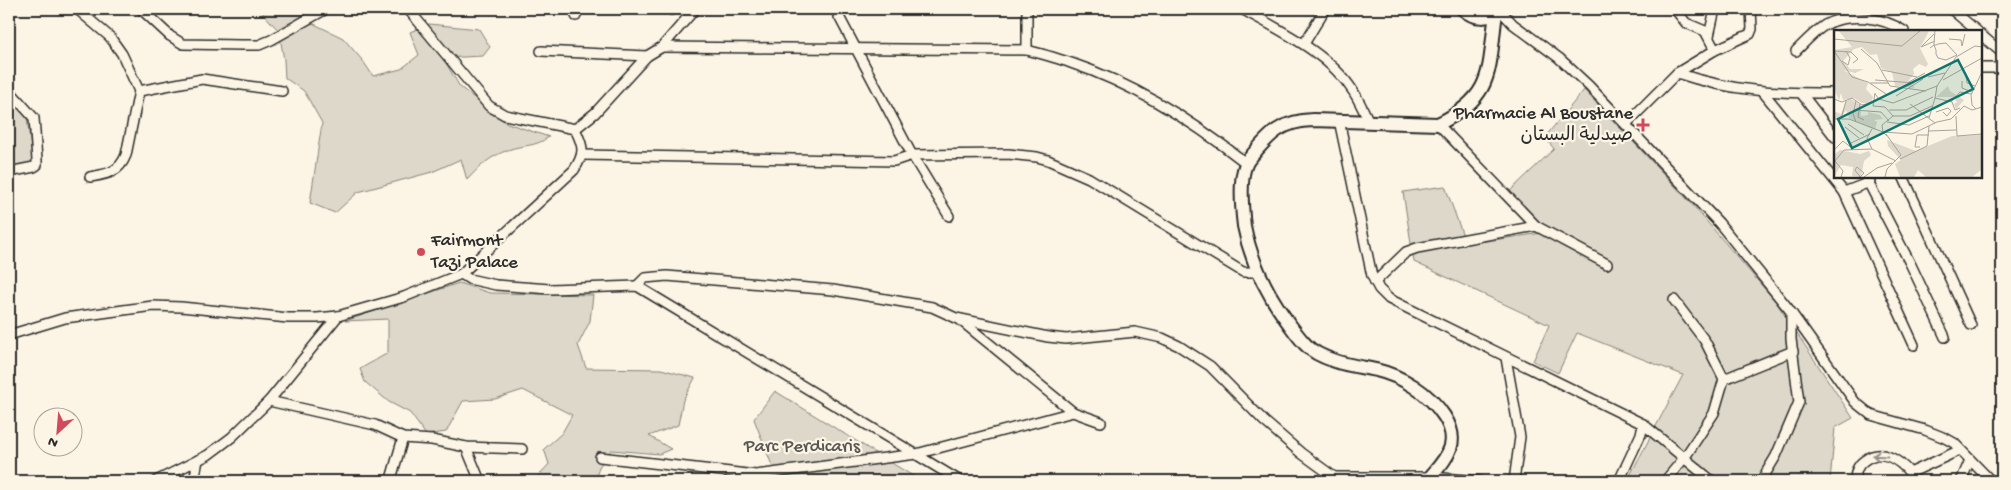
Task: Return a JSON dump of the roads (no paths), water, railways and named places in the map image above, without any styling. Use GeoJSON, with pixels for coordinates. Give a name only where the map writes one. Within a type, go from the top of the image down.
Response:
{"type":"FeatureCollection","features":[{"type":"Feature","properties":{"kind":"street"},"geometry":{"type":"LineString","coordinates":[[77,9],[110,37],[122,54],[139,91],[126,156],[122,165],[108,174],[90,177]]}},
{"type":"Feature","properties":{"kind":"street"},"geometry":{"type":"LineString","coordinates":[[141,9],[170,36],[184,44],[241,45],[259,45],[271,40],[326,9]]}},
{"type":"Feature","properties":{"kind":"street"},"geometry":{"type":"LineString","coordinates":[[408,9],[489,106],[505,115],[575,129],[595,113],[647,56],[662,47],[695,9]]}},
{"type":"Feature","properties":{"kind":"street"},"geometry":{"type":"LineString","coordinates":[[836,9],[912,155],[949,216]]}},
{"type":"Feature","properties":{"kind":"street"},"geometry":{"type":"LineString","coordinates":[[1027,9],[1027,50]]}},
{"type":"Feature","properties":{"kind":"street"},"geometry":{"type":"LineString","coordinates":[[1242,9],[1304,44],[1336,70],[1352,90],[1369,122]]}},
{"type":"Feature","properties":{"kind":"street"},"geometry":{"type":"LineString","coordinates":[[1304,44],[1325,9]]}},
{"type":"Feature","properties":{"kind":"street"},"geometry":{"type":"LineString","coordinates":[[1463,9],[1477,17],[1487,17],[1499,10]]}},
{"type":"Feature","properties":{"kind":"street"},"geometry":{"type":"LineString","coordinates":[[1675,9],[1686,23],[1696,26],[1709,36],[1715,50]]}},
{"type":"Feature","properties":{"kind":"street"},"geometry":{"type":"LineString","coordinates":[[1709,36],[1714,9]]}},
{"type":"Feature","properties":{"kind":"street"},"geometry":{"type":"LineString","coordinates":[[1626,124],[1677,73],[1715,50],[1750,34],[1752,29],[1751,9]]}},
{"type":"Feature","properties":{"kind":"street"},"geometry":{"type":"LineString","coordinates":[[1951,9],[1976,30]]}},
{"type":"Feature","properties":{"kind":"street"},"geometry":{"type":"LineString","coordinates":[[1429,479],[1442,465],[1449,453],[1452,440],[1450,428],[1440,410],[1403,379],[1377,370],[1335,361],[1307,346],[1273,302],[1257,272],[1247,240],[1241,196],[1246,163],[1272,133],[1286,124],[1300,120],[1338,120],[1438,124],[1454,116],[1474,99],[1486,81],[1499,10]]}},
{"type":"Feature","properties":{"kind":"street"},"geometry":{"type":"LineString","coordinates":[[1499,10],[1513,24],[1559,58],[1590,86],[1719,223],[1791,312],[1862,410],[1871,415],[1925,430],[1945,438],[1954,443],[1991,481]]}},
{"type":"Feature","properties":{"kind":"street"},"geometry":{"type":"LineString","coordinates":[[1477,17],[1491,46]]}},
{"type":"Feature","properties":{"kind":"street"},"geometry":{"type":"LineString","coordinates":[[1796,51],[1813,34],[1827,24],[1842,19],[1869,19],[1896,26],[1902,30]]}},
{"type":"Feature","properties":{"kind":"street"},"geometry":{"type":"LineString","coordinates":[[1981,35],[2001,52]]}},
{"type":"Feature","properties":{"kind":"street"},"geometry":{"type":"LineString","coordinates":[[662,47],[1027,50],[1071,63],[1144,95],[1208,134],[1246,163]]}},
{"type":"Feature","properties":{"kind":"street"},"geometry":{"type":"LineString","coordinates":[[541,51],[647,56]]}},
{"type":"Feature","properties":{"kind":"street"},"geometry":{"type":"LineString","coordinates":[[1981,68],[1996,68]]}},
{"type":"Feature","properties":{"kind":"street"},"geometry":{"type":"LineString","coordinates":[[1677,73],[1726,87],[1763,92],[1834,93]]}},
{"type":"Feature","properties":{"kind":"street"},"geometry":{"type":"LineString","coordinates":[[139,91],[202,79],[282,91]]}},
{"type":"Feature","properties":{"kind":"street"},"geometry":{"type":"LineString","coordinates":[[9,90],[34,118],[37,160],[37,165],[34,167],[9,172]]}},
{"type":"Feature","properties":{"kind":"street"},"geometry":{"type":"LineString","coordinates":[[1763,92],[1844,192],[1914,344]]}},
{"type":"Feature","properties":{"kind":"street"},"geometry":{"type":"LineString","coordinates":[[1801,93],[1834,136]]}},
{"type":"Feature","properties":{"kind":"street"},"geometry":{"type":"LineString","coordinates":[[1338,120],[1372,276],[1389,298],[1506,358],[1644,424],[1712,481]]}},
{"type":"Feature","properties":{"kind":"street"},"geometry":{"type":"LineString","coordinates":[[1438,124],[1536,226],[1607,264]]}},
{"type":"Feature","properties":{"kind":"street"},"geometry":{"type":"LineString","coordinates":[[9,335],[65,318],[152,306],[181,307],[288,318],[318,318],[338,316],[404,297],[461,274],[574,170],[582,155],[581,141],[575,129]]}},
{"type":"Feature","properties":{"kind":"street"},"geometry":{"type":"LineString","coordinates":[[582,155],[894,161],[912,155],[1008,154],[1037,157],[1089,178],[1243,272],[1257,272]]}},
{"type":"Feature","properties":{"kind":"street"},"geometry":{"type":"LineString","coordinates":[[1904,178],[1970,325]]}},
{"type":"Feature","properties":{"kind":"street"},"geometry":{"type":"LineString","coordinates":[[1844,192],[1868,179],[1945,336]]}},
{"type":"Feature","properties":{"kind":"street"},"geometry":{"type":"LineString","coordinates":[[1375,282],[1406,252],[1417,248],[1536,226]]}},
{"type":"Feature","properties":{"kind":"street"},"geometry":{"type":"LineString","coordinates":[[461,274],[469,279],[496,285],[550,289],[637,286],[960,481]]}},
{"type":"Feature","properties":{"kind":"street"},"geometry":{"type":"LineString","coordinates":[[637,286],[645,278],[667,276],[833,290],[932,307],[956,318],[1066,339],[1130,332],[1162,338],[1179,346],[1210,366],[1264,421],[1335,479],[1479,481]]}},
{"type":"Feature","properties":{"kind":"street"},"geometry":{"type":"LineString","coordinates":[[1665,481],[1685,457],[1714,413],[1724,379],[1705,341],[1674,300]]}},
{"type":"Feature","properties":{"kind":"street"},"geometry":{"type":"LineString","coordinates":[[1761,481],[1776,456],[1799,402],[1791,312]]}},
{"type":"Feature","properties":{"kind":"street"},"geometry":{"type":"LineString","coordinates":[[156,481],[198,460],[232,437],[269,401],[338,316]]}},
{"type":"Feature","properties":{"kind":"street"},"geometry":{"type":"LineString","coordinates":[[956,318],[1073,412],[1101,422]]}},
{"type":"Feature","properties":{"kind":"street"},"geometry":{"type":"LineString","coordinates":[[1724,379],[1793,351]]}},
{"type":"Feature","properties":{"kind":"street"},"geometry":{"type":"LineString","coordinates":[[1506,358],[1520,438],[1514,481]]}},
{"type":"Feature","properties":{"kind":"street"},"geometry":{"type":"LineString","coordinates":[[269,401],[375,426],[403,438],[432,440],[466,447],[522,449]]}},
{"type":"Feature","properties":{"kind":"street"},"geometry":{"type":"LineString","coordinates":[[600,457],[756,475],[916,454],[1073,412]]}},
{"type":"Feature","properties":{"kind":"street"},"geometry":{"type":"LineString","coordinates":[[1619,481],[1644,424]]}},
{"type":"Feature","properties":{"kind":"street"},"geometry":{"type":"LineString","coordinates":[[391,479],[403,438]]}},
{"type":"Feature","properties":{"kind":"street"},"geometry":{"type":"LineString","coordinates":[[466,447],[480,481]]}},
{"type":"Feature","properties":{"kind":"street"},"geometry":{"type":"LineString","coordinates":[[1855,481],[1857,467],[1872,456],[1879,454],[1898,461],[1909,477],[1960,450]]}},
{"type":"Feature","properties":{"kind":"street"},"geometry":{"type":"LineString","coordinates":[[194,481],[198,460]]}},
{"type":"Feature","properties":{"kind":"street"},"geometry":{"type":"LineString","coordinates":[[1961,481],[1970,460]]}},
{"type":"Feature","properties":{"kind":"street"},"geometry":{"type":"LineString","coordinates":[[756,475],[766,481]]}},
{"type":"Feature","properties":{"kind":"place","name":"Pharmacie Al Boustane صيدلية البستان"},"geometry":{"type":"Point","coordinates":[1643,125]}},
{"type":"Feature","properties":{"kind":"place","name":"Fairmont Tazi Palace"},"geometry":{"type":"Point","coordinates":[421,252]}},
{"type":"Feature","properties":{"kind":"park label","name":"Parc Perdicaris"},"geometry":{"type":"Point","coordinates":[802,447]}}]}
